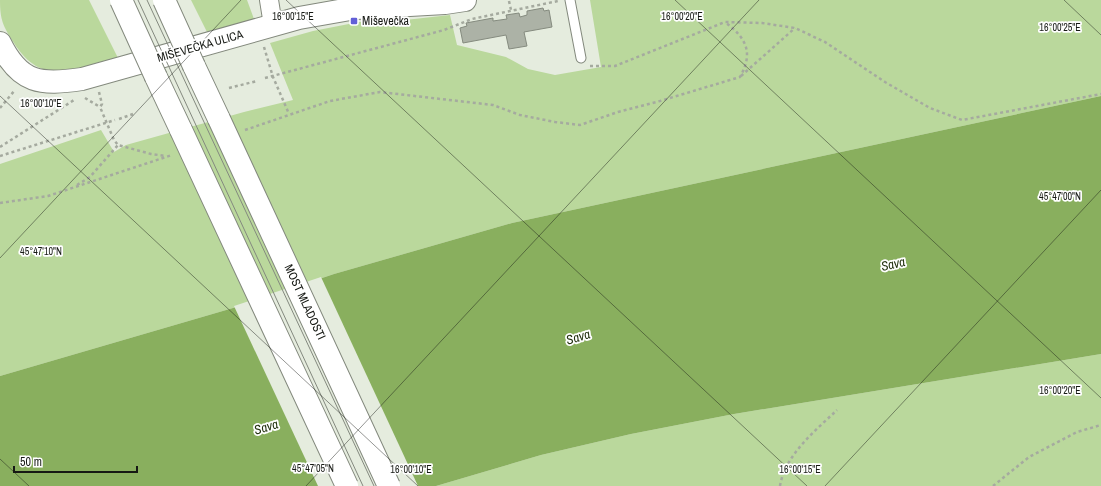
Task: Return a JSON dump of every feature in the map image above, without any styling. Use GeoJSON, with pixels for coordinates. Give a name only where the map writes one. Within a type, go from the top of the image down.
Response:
{"type":"FeatureCollection","features":[{"type":"Feature","properties":{"kind":"main road"},"geometry":{"type":"LineString","coordinates":[[121,0],[346,486]]}},
{"type":"Feature","properties":{"kind":"main road","name":"MOST MLADOSTI"},"geometry":{"type":"LineString","coordinates":[[164,0],[389,486]]}},
{"type":"Feature","properties":{"kind":"main road","name":"MIŠEVEČKA ULICA"},"geometry":{"type":"LineString","coordinates":[[3,55],[15,66],[35,80],[58,82],[82,79],[268,33],[299,18],[356,8],[445,3],[465,0]]}},
{"type":"Feature","properties":{"kind":"street"},"geometry":{"type":"LineString","coordinates":[[268,0],[268,33]]}},
{"type":"Feature","properties":{"kind":"lane"},"geometry":{"type":"LineString","coordinates":[[570,0],[582,58]]}},
{"type":"Feature","properties":{"kind":"path"},"geometry":{"type":"LineString","coordinates":[[265,78],[444,30],[472,19],[561,0]]}},
{"type":"Feature","properties":{"kind":"path"},"geometry":{"type":"LineString","coordinates":[[509,1],[512,10]]}},
{"type":"Feature","properties":{"kind":"path"},"geometry":{"type":"LineString","coordinates":[[582,58],[586,66],[615,66],[725,22],[762,23],[795,28],[825,42],[885,82],[930,108],[962,120],[1101,94]]}},
{"type":"Feature","properties":{"kind":"path"},"geometry":{"type":"LineString","coordinates":[[725,22],[737,31],[744,40],[747,50],[748,56],[740,77]]}},
{"type":"Feature","properties":{"kind":"path"},"geometry":{"type":"LineString","coordinates":[[239,132],[330,101],[380,92],[493,104],[520,114],[555,122],[580,125],[618,112],[668,99],[740,77],[795,28]]}},
{"type":"Feature","properties":{"kind":"path"},"geometry":{"type":"LineString","coordinates":[[268,33],[273,77],[289,114]]}},
{"type":"Feature","properties":{"kind":"path"},"geometry":{"type":"LineString","coordinates":[[229,88],[257,81]]}},
{"type":"Feature","properties":{"kind":"path"},"geometry":{"type":"LineString","coordinates":[[0,108],[18,86]]}},
{"type":"Feature","properties":{"kind":"path"},"geometry":{"type":"LineString","coordinates":[[100,107],[102,104],[100,92],[103,87]]}},
{"type":"Feature","properties":{"kind":"path"},"geometry":{"type":"LineString","coordinates":[[82,95],[100,107],[106,123],[118,145],[151,154],[168,156]]}},
{"type":"Feature","properties":{"kind":"path"},"geometry":{"type":"LineString","coordinates":[[0,147],[75,99]]}},
{"type":"Feature","properties":{"kind":"path"},"geometry":{"type":"LineString","coordinates":[[119,119],[133,114]]}},
{"type":"Feature","properties":{"kind":"path"},"geometry":{"type":"LineString","coordinates":[[0,156],[115,120]]}},
{"type":"Feature","properties":{"kind":"path"},"geometry":{"type":"LineString","coordinates":[[73,188],[90,177],[118,145]]}},
{"type":"Feature","properties":{"kind":"path"},"geometry":{"type":"LineString","coordinates":[[0,203],[48,196],[175,154]]}},
{"type":"Feature","properties":{"kind":"path"},"geometry":{"type":"LineString","coordinates":[[780,486],[788,463],[808,438],[837,410]]}},
{"type":"Feature","properties":{"kind":"path"},"geometry":{"type":"LineString","coordinates":[[993,486],[1030,457],[1077,432],[1101,425]]}},
{"type":"Feature","properties":{"kind":"shaded area"},"geometry":{"type":"Polygon","coordinates":[[[0,0],[89,0],[119,60],[60,72],[48,71],[36,66],[25,57],[7,32],[3,23],[0,0]]]}},
{"type":"Feature","properties":{"kind":"shaded area"},"geometry":{"type":"Polygon","coordinates":[[[191,0],[247,0],[254,19],[208,34],[191,0]]]}},
{"type":"Feature","properties":{"kind":"shaded area"},"geometry":{"type":"Polygon","coordinates":[[[590,0],[1101,0],[1101,96],[512,223],[334,274],[233,308],[0,376],[0,164],[101,130],[114,152],[126,145],[293,100],[270,43],[313,31],[359,22],[405,20],[450,15],[457,45],[506,57],[528,69],[555,75],[601,67],[590,0]]]}},
{"type":"Feature","properties":{"kind":"shaded area"},"geometry":{"type":"Polygon","coordinates":[[[1101,354],[1101,486],[436,486],[541,455],[631,434],[734,414],[1101,354]]]}},
{"type":"Feature","properties":{"kind":"water","name":"Sava"},"geometry":{"type":"Polygon","coordinates":[[[1101,96],[1101,354],[734,414],[631,434],[541,455],[436,486],[0,486],[0,376],[233,308],[334,274],[512,223],[1101,96]]]}},
{"type":"Feature","properties":{"kind":"pier"},"geometry":{"type":"Polygon","coordinates":[[[321,277],[418,486],[318,486],[234,306],[321,277]]]}},
{"type":"Feature","properties":{"kind":"building"},"geometry":{"type":"Polygon","coordinates":[[[543,8],[544,11],[549,10],[552,27],[524,32],[527,46],[509,49],[506,35],[463,43],[460,28],[467,26],[466,23],[493,18],[493,21],[507,19],[506,15],[519,13],[520,17],[527,15],[527,11],[543,8]]]}},
{"type":"Feature","properties":{"kind":"tram line"},"geometry":{"type":"LineString","coordinates":[[138,0],[363,486]]}},
{"type":"Feature","properties":{"kind":"tram line"},"geometry":{"type":"LineString","coordinates":[[147,0],[374,486]]}},
{"type":"Feature","properties":{"kind":"place","name":"Miševečka"},"geometry":{"type":"Point","coordinates":[354,21]}}]}
